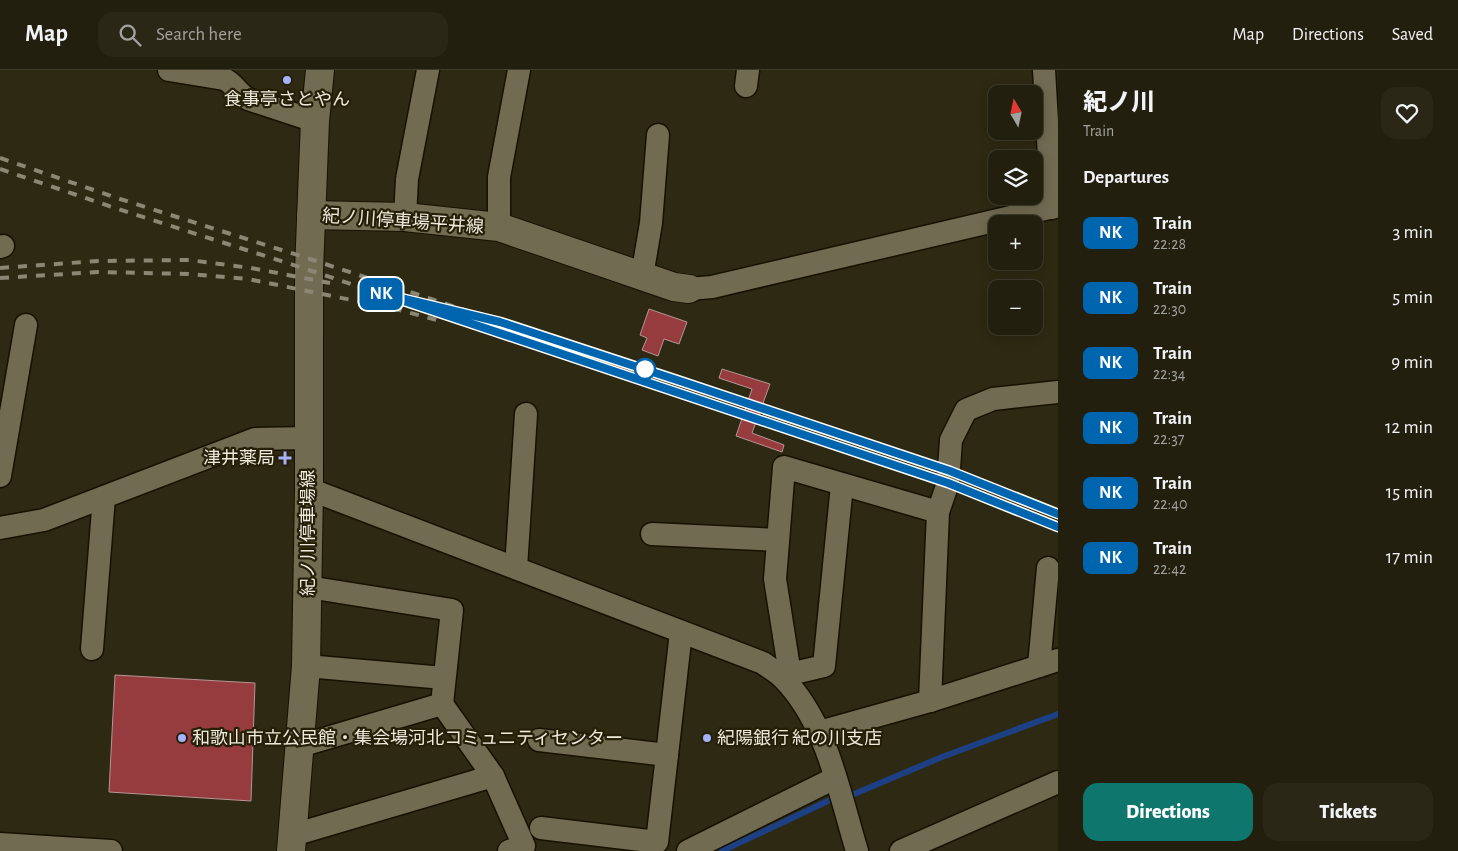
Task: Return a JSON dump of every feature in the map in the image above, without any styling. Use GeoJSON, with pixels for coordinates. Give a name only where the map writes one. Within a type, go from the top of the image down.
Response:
{"type":"FeatureCollection","features":[{"type":"Feature","properties":{"kind":"main road","name":"紀ノ川停車場平井線"},"geometry":{"type":"LineString","coordinates":[[320,70],[315,121],[311,215],[405,217],[499,227],[674,287],[689,289]]}},
{"type":"Feature","properties":{"kind":"main road","name":"紀ノ川停車場線"},"geometry":{"type":"LineString","coordinates":[[292,843],[306,666],[311,215]]}},
{"type":"Feature","properties":{"kind":"street"},"geometry":{"type":"LineString","coordinates":[[169,70],[224,79],[229,81],[238,92],[248,99],[315,121]]}},
{"type":"Feature","properties":{"kind":"street"},"geometry":{"type":"LineString","coordinates":[[405,217],[407,179],[428,70]]}},
{"type":"Feature","properties":{"kind":"street"},"geometry":{"type":"LineString","coordinates":[[499,227],[499,177],[519,70]]}},
{"type":"Feature","properties":{"kind":"street"},"geometry":{"type":"LineString","coordinates":[[689,289],[712,287],[1055,207],[1044,70]]}},
{"type":"Feature","properties":{"kind":"street"},"geometry":{"type":"LineString","coordinates":[[642,276],[651,223],[658,136]]}},
{"type":"Feature","properties":{"kind":"street"},"geometry":{"type":"LineString","coordinates":[[0,476],[26,325]]}},
{"type":"Feature","properties":{"kind":"street"},"geometry":{"type":"LineString","coordinates":[[930,701],[938,512],[949,477],[951,440],[966,410],[993,399],[1058,392]]}},
{"type":"Feature","properties":{"kind":"street"},"geometry":{"type":"LineString","coordinates":[[516,568],[526,414]]}},
{"type":"Feature","properties":{"kind":"street"},"geometry":{"type":"LineString","coordinates":[[0,533],[0,528],[44,520],[255,439],[308,438]]}},
{"type":"Feature","properties":{"kind":"street"},"geometry":{"type":"LineString","coordinates":[[856,851],[819,732],[785,675],[776,579],[784,467],[938,512]]}},
{"type":"Feature","properties":{"kind":"street"},"geometry":{"type":"LineString","coordinates":[[309,489],[764,663],[785,675],[824,666],[842,485]]}},
{"type":"Feature","properties":{"kind":"street"},"geometry":{"type":"LineString","coordinates":[[92,649],[104,496]]}},
{"type":"Feature","properties":{"kind":"street"},"geometry":{"type":"LineString","coordinates":[[652,534],[778,540]]}},
{"type":"Feature","properties":{"kind":"street"},"geometry":{"type":"LineString","coordinates":[[819,732],[930,701],[1048,663],[1048,568]]}},
{"type":"Feature","properties":{"kind":"street"},"geometry":{"type":"LineString","coordinates":[[308,587],[452,610],[442,704],[494,776],[524,846],[509,851]]}},
{"type":"Feature","properties":{"kind":"street"},"geometry":{"type":"LineString","coordinates":[[541,828],[606,844],[656,842],[681,632]]}},
{"type":"Feature","properties":{"kind":"street"},"geometry":{"type":"LineString","coordinates":[[306,666],[444,678]]}},
{"type":"Feature","properties":{"kind":"street"},"geometry":{"type":"LineString","coordinates":[[300,746],[442,704]]}},
{"type":"Feature","properties":{"kind":"street"},"geometry":{"type":"LineString","coordinates":[[539,740],[667,755]]}},
{"type":"Feature","properties":{"kind":"street"},"geometry":{"type":"LineString","coordinates":[[292,843],[494,776]]}},
{"type":"Feature","properties":{"kind":"street"},"geometry":{"type":"LineString","coordinates":[[901,851],[1058,782]]}},
{"type":"Feature","properties":{"kind":"street"},"geometry":{"type":"LineString","coordinates":[[688,851],[838,790]]}},
{"type":"Feature","properties":{"kind":"street"},"geometry":{"type":"LineString","coordinates":[[0,844],[46,849],[111,851]]}},
{"type":"Feature","properties":{"kind":"building"},"geometry":{"type":"Polygon","coordinates":[[[649,309],[687,322],[679,344],[664,339],[658,356],[642,350],[647,338],[640,335],[649,309]]]}},
{"type":"Feature","properties":{"kind":"building"},"geometry":{"type":"Polygon","coordinates":[[[722,369],[770,384],[752,433],[784,445],[782,452],[736,436],[752,389],[719,378],[722,369]]]}},
{"type":"Feature","properties":{"kind":"building","name":"和歌山市立公民館・集会場河北コミュニティセンター"},"geometry":{"type":"Polygon","coordinates":[[[115,675],[255,683],[251,801],[109,792],[115,675]]]}},
{"type":"Feature","properties":{"kind":"waterway"},"geometry":{"type":"LineString","coordinates":[[722,851],[830,800],[854,794],[942,757],[1058,714]]}},
{"type":"Feature","properties":{"kind":"railway"},"geometry":{"type":"LineString","coordinates":[[0,158],[950,471],[1058,514]]}},
{"type":"Feature","properties":{"kind":"railway"},"geometry":{"type":"LineString","coordinates":[[0,169],[948,483],[1058,527]]}},
{"type":"Feature","properties":{"kind":"railway"},"geometry":{"type":"LineString","coordinates":[[0,268],[98,261],[189,260],[251,268],[330,283]]}},
{"type":"Feature","properties":{"kind":"railway"},"geometry":{"type":"LineString","coordinates":[[0,278],[98,272],[188,274],[248,279],[396,309],[444,322]]}},
{"type":"Feature","properties":{"kind":"train","name":"NK"},"geometry":{"type":"LineString","coordinates":[[1058,514],[950,471],[500,322],[380,293],[948,483],[1058,527]]}},
{"type":"Feature","properties":{"kind":"place","name":"食事亭さとやん"},"geometry":{"type":"Point","coordinates":[287,80]}},
{"type":"Feature","properties":{"kind":"place","name":"津井薬局"},"geometry":{"type":"Point","coordinates":[285,458]}},
{"type":"Feature","properties":{"kind":"place","name":"和歌山市立公民館・集会場河北コミュニティセンター"},"geometry":{"type":"Point","coordinates":[182,738]}},
{"type":"Feature","properties":{"kind":"place","name":"紀陽銀行 紀の川支店"},"geometry":{"type":"Point","coordinates":[707,738]}}]}
